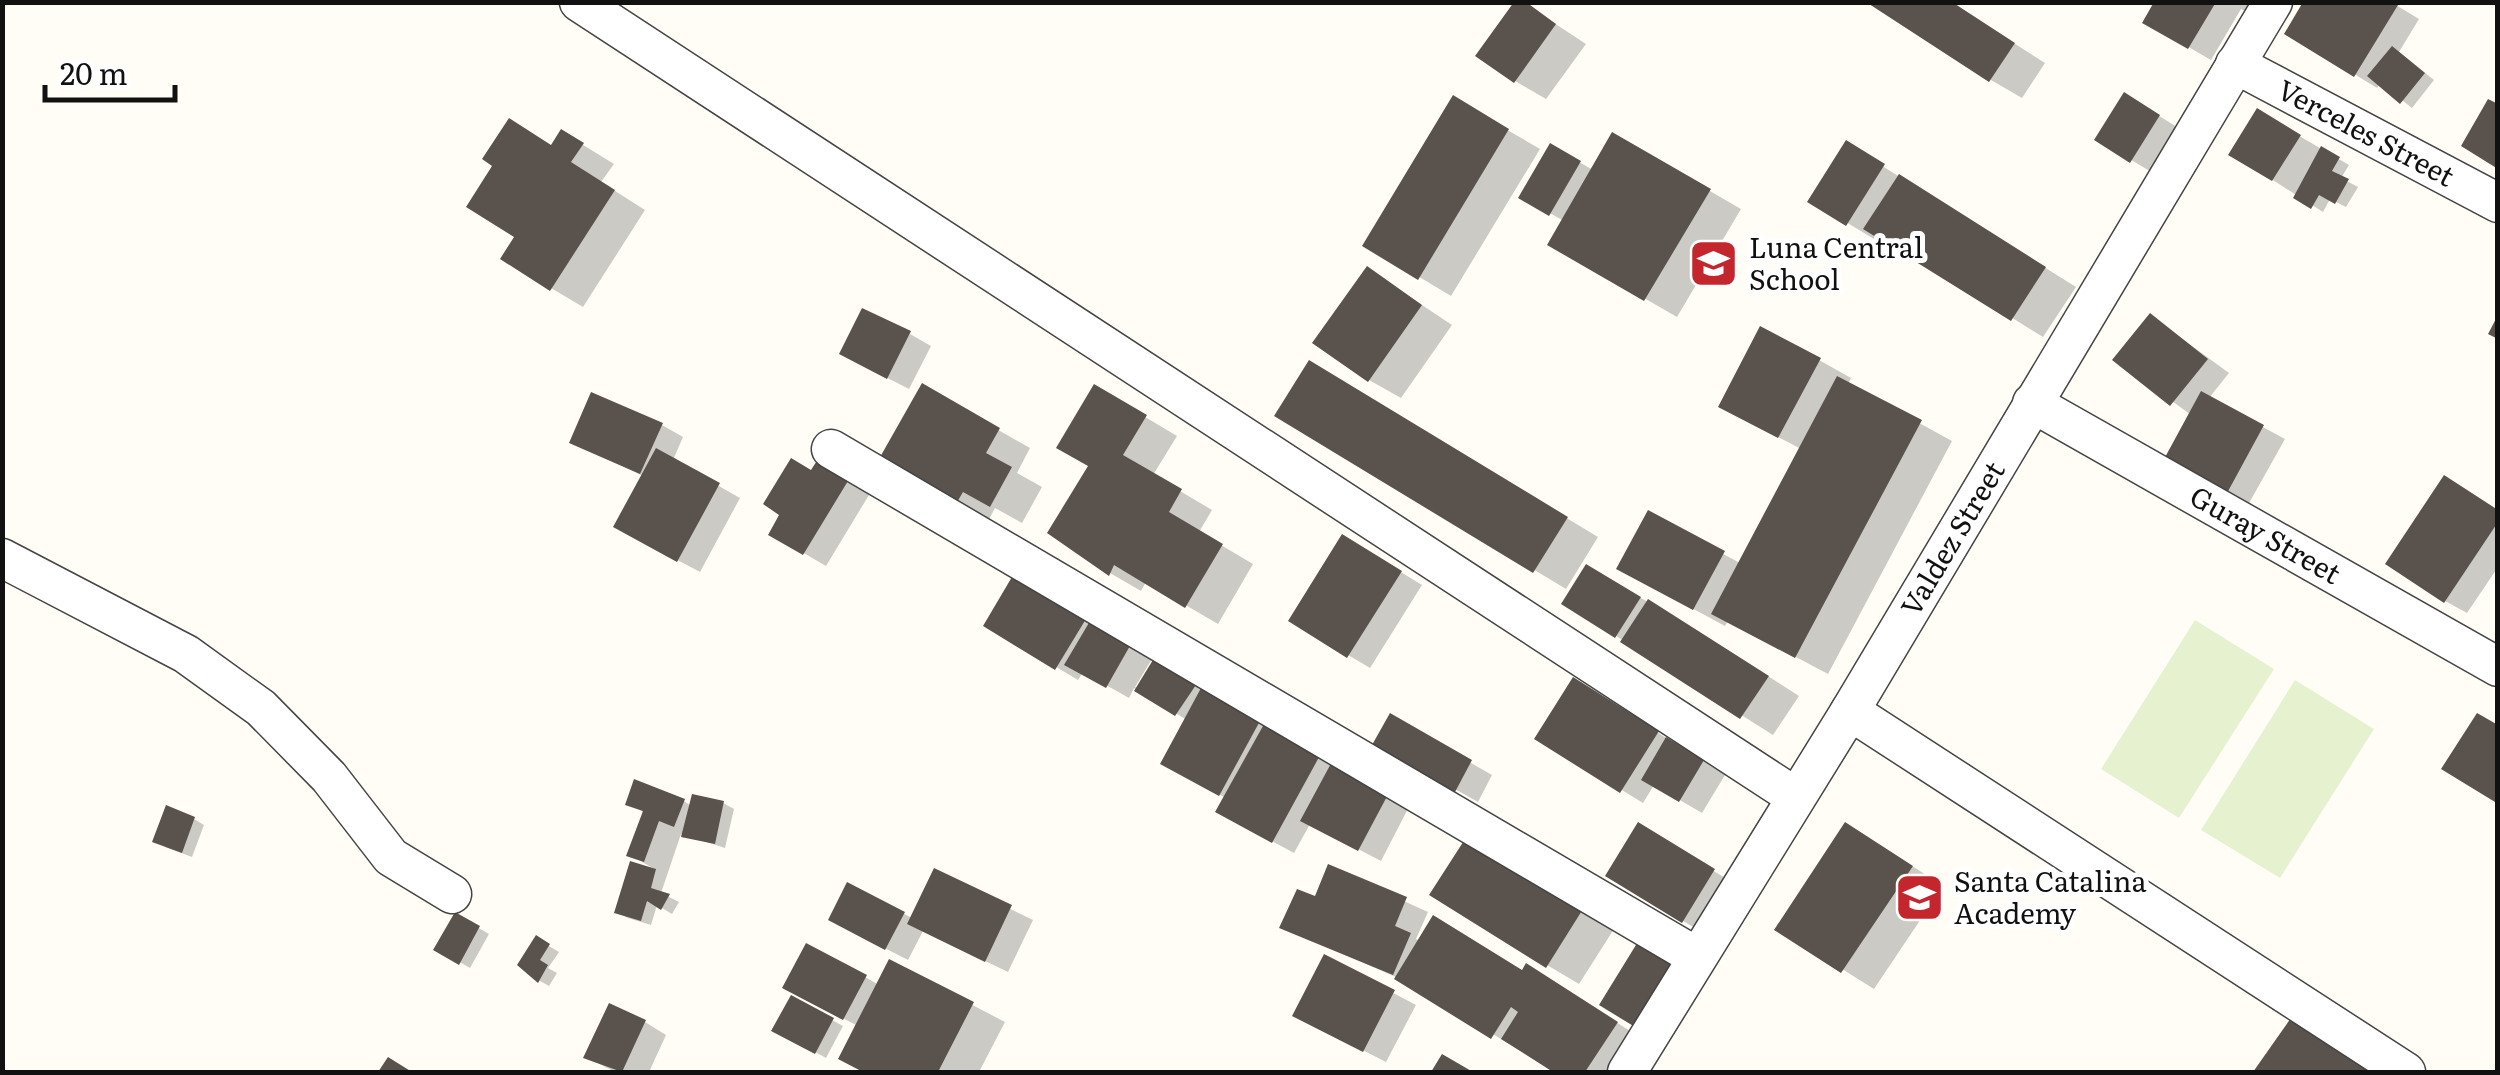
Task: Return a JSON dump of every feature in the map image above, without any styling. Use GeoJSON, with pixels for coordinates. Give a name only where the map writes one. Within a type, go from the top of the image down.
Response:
{"type":"FeatureCollection","features":[{"type":"Feature","properties":{"kind":"street"},"geometry":{"type":"LineString","coordinates":[[578,2],[1794,796]]}},
{"type":"Feature","properties":{"kind":"street","name":"Valdez Street"},"geometry":{"type":"LineString","coordinates":[[1627,1072],[1850,711],[2273,2]]}},
{"type":"Feature","properties":{"kind":"street","name":"Verceles Street"},"geometry":{"type":"LineString","coordinates":[[2235,64],[2498,203]]}},
{"type":"Feature","properties":{"kind":"street","name":"Guray Street"},"geometry":{"type":"LineString","coordinates":[[2032,402],[2498,667]]}},
{"type":"Feature","properties":{"kind":"street"},"geometry":{"type":"LineString","coordinates":[[831,449],[1697,957]]}},
{"type":"Feature","properties":{"kind":"street"},"geometry":{"type":"LineString","coordinates":[[2,558],[186,654],[261,708],[330,777],[391,857],[452,894]]}},
{"type":"Feature","properties":{"kind":"street"},"geometry":{"type":"LineString","coordinates":[[1850,711],[2406,1072]]}},
{"type":"Feature","properties":{"kind":"green space"},"geometry":{"type":"Polygon","coordinates":[[[2195,620],[2274,669],[2179,818],[2101,769],[2195,620]]]}},
{"type":"Feature","properties":{"kind":"green space"},"geometry":{"type":"Polygon","coordinates":[[[2295,680],[2374,729],[2280,878],[2201,830],[2295,680]]]}},
{"type":"Feature","properties":{"kind":"building"},"geometry":{"type":"Polygon","coordinates":[[[1514,2],[1526,2],[1556,24],[1514,83],[1475,56],[1514,2]]]}},
{"type":"Feature","properties":{"kind":"building"},"geometry":{"type":"Polygon","coordinates":[[[1866,2],[1952,2],[2015,43],[1989,82],[1866,2]]]}},
{"type":"Feature","properties":{"kind":"building"},"geometry":{"type":"Polygon","coordinates":[[[2154,2],[2216,2],[2188,49],[2142,23],[2154,2]]]}},
{"type":"Feature","properties":{"kind":"building"},"geometry":{"type":"Polygon","coordinates":[[[2303,2],[2398,5],[2354,77],[2284,34],[2303,2]]]}},
{"type":"Feature","properties":{"kind":"building"},"geometry":{"type":"Polygon","coordinates":[[[2392,46],[2425,73],[2400,104],[2367,76],[2392,46]]]}},
{"type":"Feature","properties":{"kind":"building"},"geometry":{"type":"Polygon","coordinates":[[[2124,92],[2160,115],[2130,163],[2094,140],[2124,92]]]}},
{"type":"Feature","properties":{"kind":"building"},"geometry":{"type":"Polygon","coordinates":[[[1453,95],[1509,129],[1418,280],[1362,246],[1453,95]]]}},
{"type":"Feature","properties":{"kind":"building"},"geometry":{"type":"Polygon","coordinates":[[[2488,99],[2498,104],[2498,169],[2461,146],[2488,99]]]}},
{"type":"Feature","properties":{"kind":"building"},"geometry":{"type":"Polygon","coordinates":[[[2257,108],[2301,135],[2272,181],[2228,155],[2257,108]]]}},
{"type":"Feature","properties":{"kind":"building"},"geometry":{"type":"Polygon","coordinates":[[[509,118],[551,145],[561,129],[584,143],[571,162],[615,190],[550,291],[500,259],[514,237],[466,207],[492,166],[482,159],[509,118]]]}},
{"type":"Feature","properties":{"kind":"building"},"geometry":{"type":"Polygon","coordinates":[[[1612,132],[1711,189],[1644,301],[1547,245],[1612,132]]]}},
{"type":"Feature","properties":{"kind":"building"},"geometry":{"type":"Polygon","coordinates":[[[1846,140],[1885,164],[1846,226],[1807,202],[1846,140]]]}},
{"type":"Feature","properties":{"kind":"building"},"geometry":{"type":"Polygon","coordinates":[[[1550,143],[1581,161],[1549,216],[1518,198],[1550,143]]]}},
{"type":"Feature","properties":{"kind":"building"},"geometry":{"type":"Polygon","coordinates":[[[2321,146],[2340,157],[2332,171],[2349,179],[2335,204],[2319,195],[2311,209],[2293,198],[2321,146]]]}},
{"type":"Feature","properties":{"kind":"building"},"geometry":{"type":"Polygon","coordinates":[[[1899,174],[2046,267],[2011,321],[1863,229],[1899,174]]]}},
{"type":"Feature","properties":{"kind":"building"},"geometry":{"type":"Polygon","coordinates":[[[1367,266],[1422,305],[1368,382],[1312,343],[1367,266]]]}},
{"type":"Feature","properties":{"kind":"building"},"geometry":{"type":"Polygon","coordinates":[[[862,308],[911,331],[887,379],[839,354],[862,308]]]}},
{"type":"Feature","properties":{"kind":"building"},"geometry":{"type":"Polygon","coordinates":[[[2150,313],[2208,359],[2170,406],[2112,360],[2150,313]]]}},
{"type":"Feature","properties":{"kind":"building"},"geometry":{"type":"Polygon","coordinates":[[[2498,315],[2498,339],[2488,334],[2498,315]]]}},
{"type":"Feature","properties":{"kind":"building"},"geometry":{"type":"Polygon","coordinates":[[[1760,326],[1821,358],[1778,438],[1718,407],[1760,326]]]}},
{"type":"Feature","properties":{"kind":"building"},"geometry":{"type":"Polygon","coordinates":[[[1309,360],[1568,517],[1533,573],[1274,416],[1309,360]]]}},
{"type":"Feature","properties":{"kind":"building"},"geometry":{"type":"Polygon","coordinates":[[[1837,376],[1922,420],[1795,658],[1711,614],[1837,376]]]}},
{"type":"Feature","properties":{"kind":"building"},"geometry":{"type":"Polygon","coordinates":[[[922,383],[1000,428],[986,453],[1012,467],[990,507],[963,492],[953,509],[875,466],[922,383]]]}},
{"type":"Feature","properties":{"kind":"building"},"geometry":{"type":"Polygon","coordinates":[[[1094,384],[1147,415],[1123,455],[1182,489],[1169,512],[1223,544],[1185,608],[1114,565],[1109,576],[1047,533],[1088,466],[1056,448],[1094,384]]]}},
{"type":"Feature","properties":{"kind":"building"},"geometry":{"type":"Polygon","coordinates":[[[2201,391],[2264,425],[2226,495],[2163,461],[2201,391]]]}},
{"type":"Feature","properties":{"kind":"building"},"geometry":{"type":"Polygon","coordinates":[[[591,392],[663,423],[640,474],[569,443],[591,392]]]}},
{"type":"Feature","properties":{"kind":"building"},"geometry":{"type":"Polygon","coordinates":[[[656,448],[720,483],[677,562],[613,527],[656,448]]]}},
{"type":"Feature","properties":{"kind":"building"},"geometry":{"type":"Polygon","coordinates":[[[820,456],[851,476],[803,555],[768,535],[779,515],[763,504],[791,458],[811,470],[820,456]]]}},
{"type":"Feature","properties":{"kind":"building"},"geometry":{"type":"Polygon","coordinates":[[[2444,475],[2498,510],[2498,522],[2444,603],[2385,564],[2444,475]]]}},
{"type":"Feature","properties":{"kind":"building"},"geometry":{"type":"Polygon","coordinates":[[[1648,510],[1725,551],[1693,610],[1616,569],[1648,510]]]}},
{"type":"Feature","properties":{"kind":"building"},"geometry":{"type":"Polygon","coordinates":[[[1342,534],[1402,571],[1347,658],[1288,621],[1342,534]]]}},
{"type":"Feature","properties":{"kind":"building"},"geometry":{"type":"Polygon","coordinates":[[[1586,564],[1641,597],[1615,638],[1561,604],[1586,564]]]}},
{"type":"Feature","properties":{"kind":"building"},"geometry":{"type":"Polygon","coordinates":[[[1019,565],[1092,609],[1055,670],[983,626],[1019,565]]]}},
{"type":"Feature","properties":{"kind":"building"},"geometry":{"type":"Polygon","coordinates":[[[1648,599],[1769,676],[1740,719],[1620,642],[1648,599]]]}},
{"type":"Feature","properties":{"kind":"building"},"geometry":{"type":"Polygon","coordinates":[[[1090,621],[1131,644],[1106,688],[1064,665],[1090,621]]]}},
{"type":"Feature","properties":{"kind":"building"},"geometry":{"type":"Polygon","coordinates":[[[1159,650],[1204,673],[1175,716],[1134,691],[1159,650]]]}},
{"type":"Feature","properties":{"kind":"building"},"geometry":{"type":"Polygon","coordinates":[[[1207,677],[1266,710],[1219,796],[1160,764],[1207,677]]]}},
{"type":"Feature","properties":{"kind":"building"},"geometry":{"type":"Polygon","coordinates":[[[1573,677],[1659,731],[1620,793],[1534,739],[1573,677]]]}},
{"type":"Feature","properties":{"kind":"building"},"geometry":{"type":"Polygon","coordinates":[[[1390,713],[1472,760],[1455,792],[1372,745],[1390,713]]]}},
{"type":"Feature","properties":{"kind":"building"},"geometry":{"type":"Polygon","coordinates":[[[2477,713],[2498,725],[2495,802],[2441,769],[2477,713]]]}},
{"type":"Feature","properties":{"kind":"building"},"geometry":{"type":"Polygon","coordinates":[[[1268,717],[1324,748],[1272,843],[1215,812],[1268,717]]]}},
{"type":"Feature","properties":{"kind":"building"},"geometry":{"type":"Polygon","coordinates":[[[1666,737],[1704,760],[1679,802],[1641,780],[1666,737]]]}},
{"type":"Feature","properties":{"kind":"building"},"geometry":{"type":"Polygon","coordinates":[[[1335,756],[1392,787],[1358,851],[1300,821],[1335,756]]]}},
{"type":"Feature","properties":{"kind":"building"},"geometry":{"type":"Polygon","coordinates":[[[634,779],[685,799],[674,827],[659,821],[644,862],[626,856],[643,811],[625,805],[634,779]]]}},
{"type":"Feature","properties":{"kind":"building"},"geometry":{"type":"Polygon","coordinates":[[[692,794],[724,801],[715,844],[681,837],[692,794]]]}},
{"type":"Feature","properties":{"kind":"building"},"geometry":{"type":"Polygon","coordinates":[[[166,805],[195,817],[182,853],[152,842],[166,805]]]}},
{"type":"Feature","properties":{"kind":"building"},"geometry":{"type":"Polygon","coordinates":[[[1638,822],[1715,869],[1682,923],[1605,876],[1638,822]]]}},
{"type":"Feature","properties":{"kind":"building"},"geometry":{"type":"Polygon","coordinates":[[[1845,822],[1913,866],[1841,973],[1774,930],[1845,822]]]}},
{"type":"Feature","properties":{"kind":"building"},"geometry":{"type":"Polygon","coordinates":[[[1467,836],[1583,909],[1546,968],[1429,895],[1467,836]]]}},
{"type":"Feature","properties":{"kind":"building"},"geometry":{"type":"Polygon","coordinates":[[[630,861],[656,869],[651,888],[670,894],[661,910],[647,901],[641,921],[614,913],[630,861]]]}},
{"type":"Feature","properties":{"kind":"building"},"geometry":{"type":"Polygon","coordinates":[[[1328,864],[1407,897],[1395,926],[1411,933],[1393,975],[1279,928],[1297,889],[1315,896],[1328,864]]]}},
{"type":"Feature","properties":{"kind":"building"},"geometry":{"type":"Polygon","coordinates":[[[934,868],[1012,905],[985,962],[907,924],[934,868]]]}},
{"type":"Feature","properties":{"kind":"building"},"geometry":{"type":"Polygon","coordinates":[[[847,882],[905,912],[885,950],[828,920],[847,882]]]}},
{"type":"Feature","properties":{"kind":"building"},"geometry":{"type":"Polygon","coordinates":[[[455,912],[480,926],[459,965],[433,950],[455,912]]]}},
{"type":"Feature","properties":{"kind":"building"},"geometry":{"type":"Polygon","coordinates":[[[1433,915],[1522,970],[1526,963],[1618,1022],[1585,1072],[1553,1072],[1501,1039],[1518,1012],[1511,1007],[1491,1039],[1394,979],[1433,915]]]}},
{"type":"Feature","properties":{"kind":"building"},"geometry":{"type":"Polygon","coordinates":[[[536,935],[550,944],[540,960],[548,965],[538,983],[517,965],[536,935]]]}},
{"type":"Feature","properties":{"kind":"building"},"geometry":{"type":"Polygon","coordinates":[[[1639,940],[1675,962],[1635,1027],[1599,1005],[1639,940]]]}},
{"type":"Feature","properties":{"kind":"building"},"geometry":{"type":"Polygon","coordinates":[[[806,943],[867,975],[843,1020],[782,988],[806,943]]]}},
{"type":"Feature","properties":{"kind":"building"},"geometry":{"type":"Polygon","coordinates":[[[1324,954],[1395,990],[1363,1052],[1292,1016],[1324,954]]]}},
{"type":"Feature","properties":{"kind":"building"},"geometry":{"type":"Polygon","coordinates":[[[889,959],[974,1002],[938,1072],[863,1072],[838,1059],[889,959]]]}},
{"type":"Feature","properties":{"kind":"building"},"geometry":{"type":"Polygon","coordinates":[[[791,995],[834,1018],[815,1054],[771,1031],[791,995]]]}},
{"type":"Feature","properties":{"kind":"building"},"geometry":{"type":"Polygon","coordinates":[[[609,1003],[646,1020],[622,1072],[583,1058],[609,1003]]]}},
{"type":"Feature","properties":{"kind":"building"},"geometry":{"type":"Polygon","coordinates":[[[2291,1018],[2372,1072],[2253,1072],[2291,1018]]]}},
{"type":"Feature","properties":{"kind":"building"},"geometry":{"type":"Polygon","coordinates":[[[1442,1054],[1473,1072],[1431,1072],[1442,1054]]]}},
{"type":"Feature","properties":{"kind":"building"},"geometry":{"type":"Polygon","coordinates":[[[388,1057],[412,1072],[378,1072],[388,1057]]]}},
{"type":"Feature","properties":{"kind":"place","name":"Luna Central School"},"geometry":{"type":"Point","coordinates":[1714,264]}},
{"type":"Feature","properties":{"kind":"place","name":"Santa Catalina Academy"},"geometry":{"type":"Point","coordinates":[1919,898]}}]}
